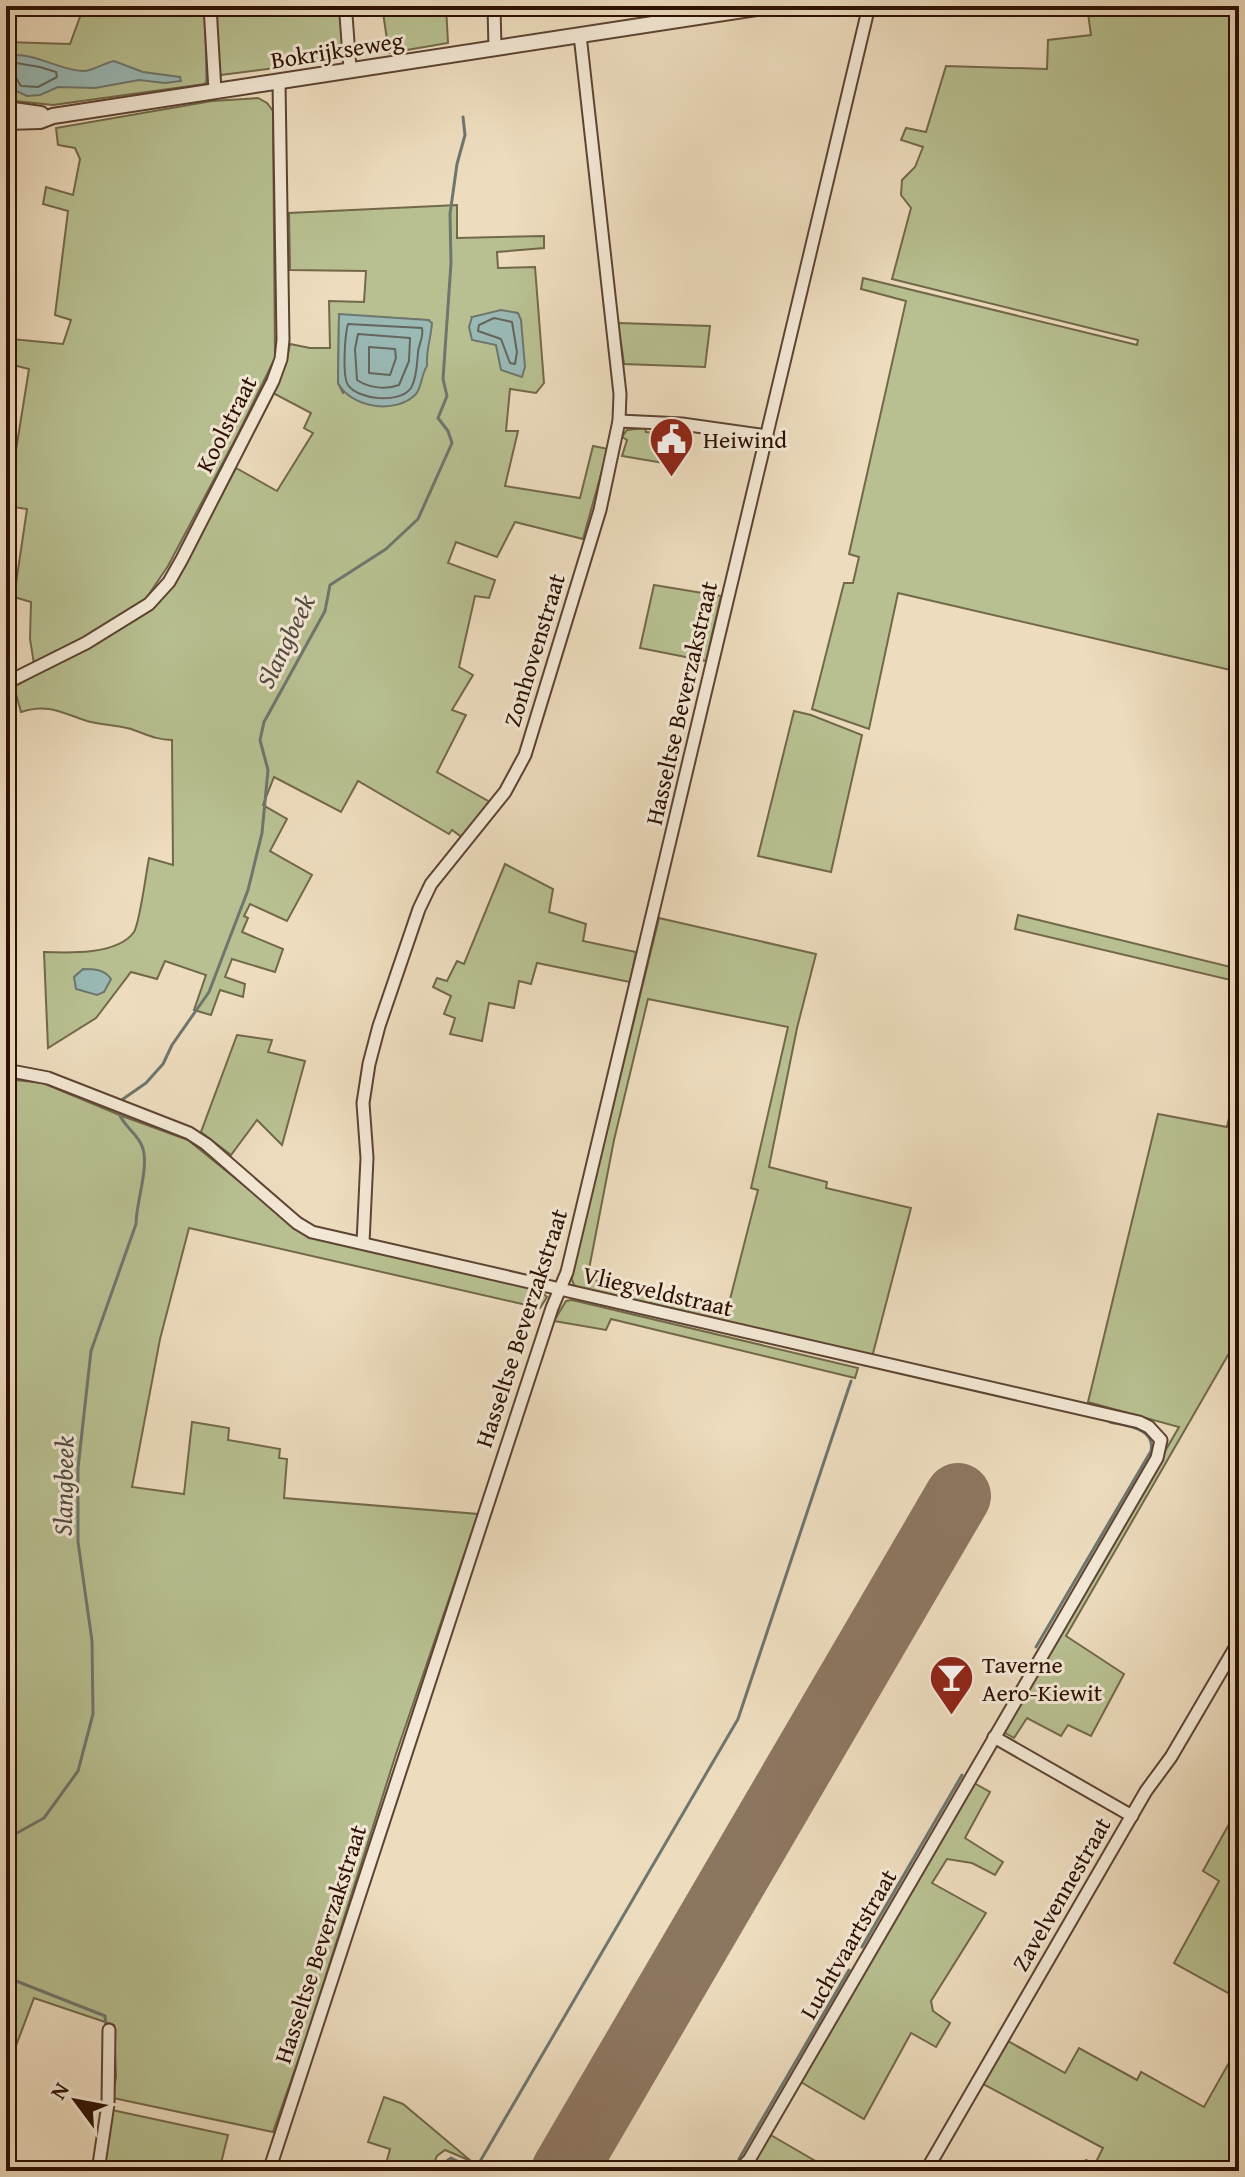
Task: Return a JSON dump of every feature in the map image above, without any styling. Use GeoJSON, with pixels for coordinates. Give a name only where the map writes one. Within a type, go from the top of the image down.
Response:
{"type":"FeatureCollection","features":[{"type":"Feature","properties":{"kind":"street"},"geometry":{"type":"LineString","coordinates":[[210,6],[215,91]]}},
{"type":"Feature","properties":{"kind":"street"},"geometry":{"type":"LineString","coordinates":[[494,6],[495,49]]}},
{"type":"Feature","properties":{"kind":"street","name":"Bokrijkseweg"},"geometry":{"type":"LineString","coordinates":[[6,122],[40,121],[53,116],[350,69],[770,6]]}},
{"type":"Feature","properties":{"kind":"street","name":"Hasseltse Beverzakstraat"},"geometry":{"type":"LineString","coordinates":[[269,2171],[571,1257],[869,6]]}},
{"type":"Feature","properties":{"kind":"street"},"geometry":{"type":"LineString","coordinates":[[346,15],[350,69]]}},
{"type":"Feature","properties":{"kind":"street","name":"Zonhovenstraat"},"geometry":{"type":"LineString","coordinates":[[363,1243],[367,1158],[363,1103],[379,1026],[419,909],[431,884],[505,792],[525,755],[600,510],[619,421],[620,394],[580,35]]}},
{"type":"Feature","properties":{"kind":"street","name":"Koolstraat"},"geometry":{"type":"LineString","coordinates":[[6,683],[86,643],[149,604],[169,582],[273,381],[281,359],[283,340],[279,82]]}},
{"type":"Feature","properties":{"kind":"street","name":"Bokrijkseweg"},"geometry":{"type":"LineString","coordinates":[[6,109],[53,116]]}},
{"type":"Feature","properties":{"kind":"street"},"geometry":{"type":"LineString","coordinates":[[619,421],[682,424],[767,436]]}},
{"type":"Feature","properties":{"kind":"street","name":"Vliegveldstraat"},"geometry":{"type":"LineString","coordinates":[[6,1070],[48,1078],[177,1128],[206,1144],[312,1232],[1139,1422],[1156,1432],[1161,1440]]}},
{"type":"Feature","properties":{"kind":"street","name":"Luchtvaartstraat"},"geometry":{"type":"LineString","coordinates":[[738,2171],[749,2160],[1157,1458],[1161,1440]]}},
{"type":"Feature","properties":{"kind":"street","name":"Zavelvennestraat"},"geometry":{"type":"LineString","coordinates":[[926,2171],[1132,1816],[1171,1757],[1239,1641]]}},
{"type":"Feature","properties":{"kind":"street"},"geometry":{"type":"LineString","coordinates":[[994,1737],[1132,1816]]}},
{"type":"Feature","properties":{"kind":"street"},"geometry":{"type":"LineString","coordinates":[[98,2171],[108,2104],[109,2030]]}},
{"type":"Feature","properties":{"kind":"green space"},"geometry":{"type":"Polygon","coordinates":[[[84,6],[207,6],[208,78],[205,84],[53,105],[15,101],[7,97],[6,42],[70,44],[84,6]]]}},
{"type":"Feature","properties":{"kind":"green space"},"geometry":{"type":"Polygon","coordinates":[[[216,6],[341,6],[345,59],[221,75],[218,72],[216,6]]]}},
{"type":"Feature","properties":{"kind":"green space"},"geometry":{"type":"Polygon","coordinates":[[[382,6],[446,6],[448,43],[389,53],[382,6]]]}},
{"type":"Feature","properties":{"kind":"green space"},"geometry":{"type":"Polygon","coordinates":[[[1087,6],[1239,6],[1239,672],[898,593],[869,729],[812,709],[844,583],[853,583],[859,557],[849,554],[906,301],[861,289],[863,278],[1137,345],[1138,340],[892,279],[911,208],[901,195],[902,180],[915,167],[923,147],[901,140],[906,128],[926,132],[946,66],[1047,69],[1048,40],[1091,35],[1087,6]]]}},
{"type":"Feature","properties":{"kind":"green space"},"geometry":{"type":"Polygon","coordinates":[[[258,98],[273,111],[275,358],[168,566],[145,600],[96,632],[34,664],[30,639],[31,602],[14,597],[27,509],[7,506],[29,369],[9,364],[12,339],[63,344],[71,320],[55,315],[68,211],[43,204],[46,187],[73,195],[80,159],[75,148],[58,145],[56,128],[212,101],[258,98]]]}},
{"type":"Feature","properties":{"kind":"green space"},"geometry":{"type":"Polygon","coordinates":[[[457,205],[457,238],[544,236],[544,248],[497,252],[498,268],[535,267],[544,383],[536,393],[510,389],[506,431],[518,431],[505,486],[580,498],[593,446],[608,449],[583,539],[515,522],[497,557],[456,542],[448,563],[495,580],[489,598],[475,596],[459,667],[473,675],[452,710],[466,715],[437,772],[490,802],[463,838],[452,830],[449,834],[358,781],[341,812],[274,777],[263,805],[287,819],[270,851],[312,875],[287,921],[250,904],[244,916],[248,918],[242,932],[283,949],[275,972],[232,959],[225,977],[245,984],[243,997],[220,990],[211,1015],[194,1010],[206,975],[165,961],[157,979],[131,972],[96,1018],[48,1048],[44,952],[92,951],[127,940],[136,927],[149,858],[173,865],[172,740],[87,721],[55,710],[39,708],[21,712],[14,687],[148,612],[176,581],[236,468],[277,491],[313,433],[304,428],[311,413],[273,393],[286,363],[290,344],[330,348],[329,301],[364,302],[366,271],[290,270],[289,213],[457,205]],[[339,315],[338,383],[343,393],[428,320],[339,315]],[[472,317],[496,344],[501,362],[521,329],[521,320],[472,317]]]}},
{"type":"Feature","properties":{"kind":"green space"},"geometry":{"type":"Polygon","coordinates":[[[618,323],[710,326],[705,367],[624,364],[618,323]]]}},
{"type":"Feature","properties":{"kind":"green space"},"geometry":{"type":"Polygon","coordinates":[[[645,428],[646,432],[677,435],[670,464],[622,456],[627,440],[622,437],[627,430],[645,428]]]}},
{"type":"Feature","properties":{"kind":"green space"},"geometry":{"type":"Polygon","coordinates":[[[654,585],[721,596],[706,661],[640,648],[654,585]]]}},
{"type":"Feature","properties":{"kind":"green space"},"geometry":{"type":"Polygon","coordinates":[[[794,711],[862,735],[831,872],[758,856],[794,711]]]}},
{"type":"Feature","properties":{"kind":"green space"},"geometry":{"type":"Polygon","coordinates":[[[505,864],[553,889],[549,912],[586,924],[583,941],[636,952],[630,982],[537,963],[531,984],[519,981],[514,1008],[489,1003],[482,1041],[450,1034],[455,1018],[444,1014],[451,996],[433,987],[437,978],[447,981],[457,961],[464,964],[505,864]]]}},
{"type":"Feature","properties":{"kind":"green space"},"geometry":{"type":"Polygon","coordinates":[[[1018,915],[1239,969],[1239,982],[1015,929],[1018,915]]]}},
{"type":"Feature","properties":{"kind":"green space"},"geometry":{"type":"Polygon","coordinates":[[[659,918],[816,954],[797,1028],[769,1167],[827,1182],[826,1188],[911,1208],[872,1357],[582,1290],[574,1285],[571,1277],[659,918]],[[648,999],[614,1140],[589,1269],[595,1280],[726,1315],[758,1190],[751,1188],[788,1027],[648,999]]]}},
{"type":"Feature","properties":{"kind":"green space"},"geometry":{"type":"Polygon","coordinates":[[[237,1035],[272,1040],[268,1052],[305,1061],[282,1145],[257,1120],[231,1155],[201,1132],[237,1035]]]}},
{"type":"Feature","properties":{"kind":"green space"},"geometry":{"type":"Polygon","coordinates":[[[1239,1073],[1239,1336],[1066,1636],[1124,1674],[1091,1736],[1068,1725],[1061,1736],[1027,1718],[1014,1738],[1002,1731],[1179,1427],[1088,1402],[1158,1114],[1227,1127],[1239,1073]]]}},
{"type":"Feature","properties":{"kind":"green space"},"geometry":{"type":"Polygon","coordinates":[[[6,1079],[43,1083],[188,1140],[309,1238],[312,1236],[523,1286],[540,1291],[547,1297],[540,1308],[189,1228],[160,1339],[132,1487],[184,1494],[192,1422],[229,1428],[228,1440],[280,1449],[279,1458],[287,1459],[284,1498],[478,1514],[273,2132],[113,2098],[116,2076],[114,2025],[34,1998],[14,2051],[6,2094],[6,1079]]]}},
{"type":"Feature","properties":{"kind":"green space"},"geometry":{"type":"Polygon","coordinates":[[[566,1301],[858,1368],[855,1378],[611,1319],[606,1330],[554,1321],[566,1301]]]}},
{"type":"Feature","properties":{"kind":"green space"},"geometry":{"type":"Polygon","coordinates":[[[974,1783],[990,1792],[965,1838],[1003,1862],[995,1875],[972,1863],[947,1859],[932,1883],[986,1913],[931,2001],[933,2011],[950,2023],[936,2047],[911,2033],[864,2119],[799,2081],[974,1783]]]}},
{"type":"Feature","properties":{"kind":"green space"},"geometry":{"type":"Polygon","coordinates":[[[1239,1806],[1239,1999],[1174,1963],[1219,1881],[1203,1871],[1239,1806]]]}},
{"type":"Feature","properties":{"kind":"green space"},"geometry":{"type":"Polygon","coordinates":[[[1008,2041],[1065,2073],[1079,2048],[1137,2080],[1141,2072],[1204,2107],[1239,2045],[1239,2171],[1080,2171],[1086,2160],[1095,2164],[1103,2148],[981,2083],[1008,2041]]]}},
{"type":"Feature","properties":{"kind":"green space"},"geometry":{"type":"Polygon","coordinates":[[[384,2097],[403,2104],[471,2161],[445,2150],[437,2156],[431,2171],[384,2171],[390,2149],[368,2142],[384,2097]]]}},
{"type":"Feature","properties":{"kind":"green space"},"geometry":{"type":"Polygon","coordinates":[[[112,2110],[228,2135],[219,2171],[102,2171],[112,2110]]]}},
{"type":"Feature","properties":{"kind":"green space"},"geometry":{"type":"Polygon","coordinates":[[[769,2134],[831,2170],[834,2167],[840,2171],[747,2171],[769,2134]]]}},
{"type":"Feature","properties":{"kind":"water"},"geometry":{"type":"Polygon","coordinates":[[[13,55],[83,71],[114,61],[143,72],[180,77],[181,81],[139,80],[95,88],[58,87],[40,95],[27,96],[12,89],[6,63],[13,55]]]}},
{"type":"Feature","properties":{"kind":"water"},"geometry":{"type":"Polygon","coordinates":[[[501,310],[518,313],[521,320],[525,367],[522,377],[501,370],[496,345],[472,340],[469,327],[472,317],[501,310]]]}},
{"type":"Feature","properties":{"kind":"water"},"geometry":{"type":"Polygon","coordinates":[[[339,314],[428,320],[432,323],[427,366],[416,394],[397,405],[374,406],[344,392],[338,383],[339,314]]]}},
{"type":"Feature","properties":{"kind":"water"},"geometry":{"type":"Polygon","coordinates":[[[83,969],[98,970],[111,979],[104,992],[97,995],[76,989],[74,977],[83,969]]]}},
{"type":"Feature","properties":{"kind":"waterway","name":"Slangbeek"},"geometry":{"type":"LineString","coordinates":[[206,30],[207,86]]}},
{"type":"Feature","properties":{"kind":"waterway","name":"Slangbeek"},"geometry":{"type":"LineString","coordinates":[[123,1099],[146,1083],[163,1064],[172,1045],[209,992],[248,890],[262,833],[268,770],[260,740],[264,722],[325,611],[330,585],[386,549],[418,519],[452,443],[438,418],[447,396],[443,379],[451,263],[450,214],[457,164],[465,135],[463,117]]}},
{"type":"Feature","properties":{"kind":"waterway","name":"Slangbeek"},"geometry":{"type":"LineString","coordinates":[[6,1839],[44,1818],[78,1771],[93,1714],[92,1641],[78,1542],[78,1468],[91,1351],[136,1224],[144,1174],[144,1154],[140,1141],[119,1113]]}},
{"type":"Feature","properties":{"kind":"waterway"},"geometry":{"type":"LineString","coordinates":[[443,2171],[451,2158],[475,2170],[738,1719],[851,1381]]}},
{"type":"Feature","properties":{"kind":"waterway"},"geometry":{"type":"LineString","coordinates":[[1036,1647],[1151,1451],[1151,1443],[1145,1433],[1110,1422]]}},
{"type":"Feature","properties":{"kind":"waterway"},"geometry":{"type":"LineString","coordinates":[[862,1947],[962,1775]]}},
{"type":"Feature","properties":{"kind":"waterway"},"geometry":{"type":"LineString","coordinates":[[739,2159],[849,1970]]}},
{"type":"Feature","properties":{"kind":"waterway","name":"Slangbeek"},"geometry":{"type":"LineString","coordinates":[[6,1977],[105,2016],[106,2026]]}},
{"type":"Feature","properties":{"kind":"runway"},"geometry":{"type":"LineString","coordinates":[[564,2171],[958,1496]]}},
{"type":"Feature","properties":{"kind":"place","name":"Heiwind"},"geometry":{"type":"Point","coordinates":[672,478]}},
{"type":"Feature","properties":{"kind":"place","name":"Taverne Aero-Kiewit"},"geometry":{"type":"Point","coordinates":[951,1717]}}]}
